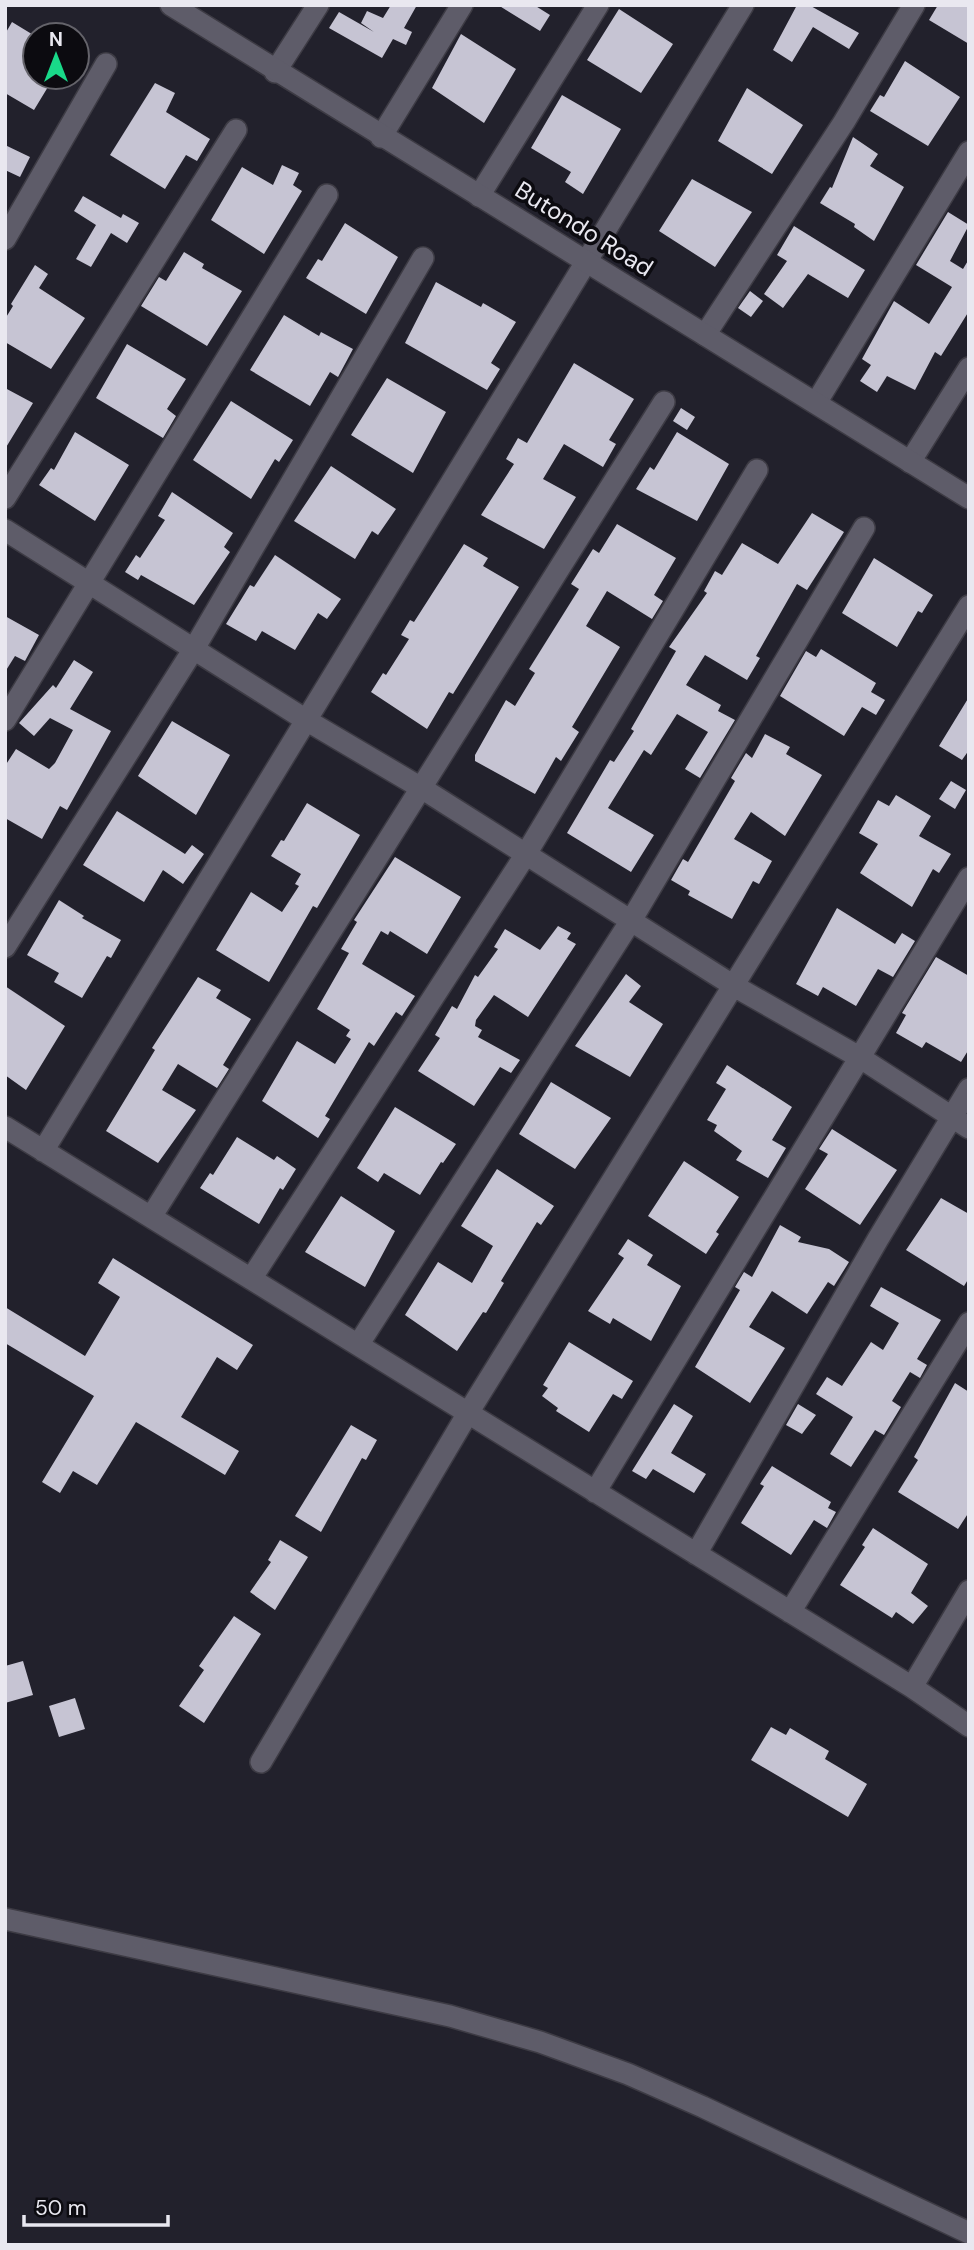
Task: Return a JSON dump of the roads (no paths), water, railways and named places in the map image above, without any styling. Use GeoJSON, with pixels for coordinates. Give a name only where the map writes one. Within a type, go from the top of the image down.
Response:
{"type":"FeatureCollection","features":[{"type":"Feature","properties":{"kind":"street","name":"Butondo Road"},"geometry":{"type":"LineString","coordinates":[[171,5],[275,72],[587,261],[969,498]]}},
{"type":"Feature","properties":{"kind":"street"},"geometry":{"type":"LineString","coordinates":[[275,72],[318,5]]}},
{"type":"Feature","properties":{"kind":"street"},"geometry":{"type":"LineString","coordinates":[[381,137],[461,5]]}},
{"type":"Feature","properties":{"kind":"street"},"geometry":{"type":"LineString","coordinates":[[479,196],[598,5]]}},
{"type":"Feature","properties":{"kind":"street"},"geometry":{"type":"LineString","coordinates":[[43,1151],[743,5]]}},
{"type":"Feature","properties":{"kind":"street"},"geometry":{"type":"LineString","coordinates":[[705,335],[844,122],[914,5]]}},
{"type":"Feature","properties":{"kind":"street"},"geometry":{"type":"LineString","coordinates":[[5,239],[106,64]]}},
{"type":"Feature","properties":{"kind":"street"},"geometry":{"type":"LineString","coordinates":[[5,498],[236,130]]}},
{"type":"Feature","properties":{"kind":"street"},"geometry":{"type":"LineString","coordinates":[[816,403],[969,152]]}},
{"type":"Feature","properties":{"kind":"street"},"geometry":{"type":"LineString","coordinates":[[5,720],[327,195]]}},
{"type":"Feature","properties":{"kind":"street"},"geometry":{"type":"LineString","coordinates":[[5,947],[194,647],[423,258]]}},
{"type":"Feature","properties":{"kind":"street"},"geometry":{"type":"LineString","coordinates":[[910,463],[969,368]]}},
{"type":"Feature","properties":{"kind":"street"},"geometry":{"type":"LineString","coordinates":[[151,1217],[423,789],[664,401]]}},
{"type":"Feature","properties":{"kind":"street"},"geometry":{"type":"LineString","coordinates":[[251,1279],[526,853],[757,470]]}},
{"type":"Feature","properties":{"kind":"street"},"geometry":{"type":"LineString","coordinates":[[358,1345],[632,919],[864,528]]}},
{"type":"Feature","properties":{"kind":"street"},"geometry":{"type":"LineString","coordinates":[[5,530],[306,720],[632,919],[734,986],[859,1057],[969,1128]]}},
{"type":"Feature","properties":{"kind":"street"},"geometry":{"type":"LineString","coordinates":[[261,1762],[468,1413],[969,606]]}},
{"type":"Feature","properties":{"kind":"street"},"geometry":{"type":"LineString","coordinates":[[595,1492],[969,878]]}},
{"type":"Feature","properties":{"kind":"street"},"geometry":{"type":"LineString","coordinates":[[696,1554],[969,1088]]}},
{"type":"Feature","properties":{"kind":"street"},"geometry":{"type":"LineString","coordinates":[[5,1127],[912,1687],[969,1726]]}},
{"type":"Feature","properties":{"kind":"street"},"geometry":{"type":"LineString","coordinates":[[790,1612],[969,1323]]}},
{"type":"Feature","properties":{"kind":"street"},"geometry":{"type":"LineString","coordinates":[[912,1687],[969,1591]]}},
{"type":"Feature","properties":{"kind":"street"},"geometry":{"type":"LineString","coordinates":[[5,1919],[450,2016],[540,2042],[703,2107],[969,2233]]}}]}
